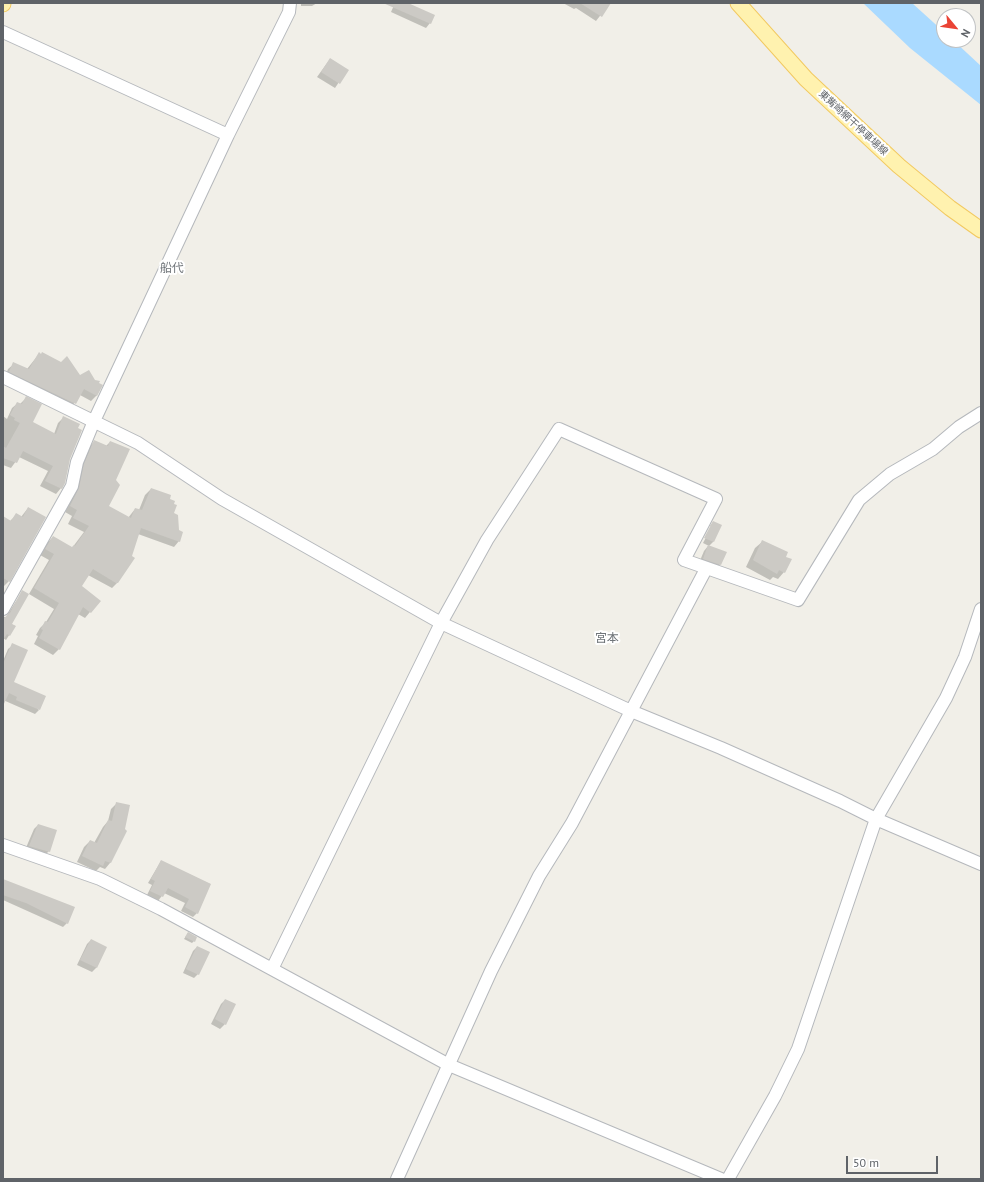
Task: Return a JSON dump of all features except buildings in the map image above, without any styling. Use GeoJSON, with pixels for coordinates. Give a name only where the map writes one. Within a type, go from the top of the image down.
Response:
{"type":"FeatureCollection","features":[{"type":"Feature","properties":{"kind":"main road","name":"東觜崎網干停車場線"},"geometry":{"type":"LineString","coordinates":[[738,3],[806,79],[899,166],[950,208],[981,230]]}},
{"type":"Feature","properties":{"kind":"street"},"geometry":{"type":"LineString","coordinates":[[3,610],[72,486],[77,462],[94,420],[228,135],[289,12],[290,3]]}},
{"type":"Feature","properties":{"kind":"street"},"geometry":{"type":"LineString","coordinates":[[3,32],[228,135]]}},
{"type":"Feature","properties":{"kind":"street"},"geometry":{"type":"LineString","coordinates":[[3,377],[94,420],[138,443],[222,499],[441,623],[631,711],[735,754],[840,801],[876,819],[981,864]]}},
{"type":"Feature","properties":{"kind":"street"},"geometry":{"type":"LineString","coordinates":[[272,969],[441,623],[487,540],[559,429],[716,499],[684,560],[706,569],[798,600],[859,500],[890,474],[933,449],[959,427],[981,413]]}},
{"type":"Feature","properties":{"kind":"street"},"geometry":{"type":"LineString","coordinates":[[396,1179],[432,1098],[449,1065],[460,1035],[491,971],[540,876],[572,822],[706,569]]}},
{"type":"Feature","properties":{"kind":"street"},"geometry":{"type":"LineString","coordinates":[[728,1179],[775,1096],[798,1049],[876,819],[946,698],[965,656],[981,609]]}},
{"type":"Feature","properties":{"kind":"street"},"geometry":{"type":"LineString","coordinates":[[3,845],[100,879],[161,909],[449,1065],[721,1179]]}},
{"type":"Feature","properties":{"kind":"water"},"geometry":{"type":"Polygon","coordinates":[[[863,3],[912,3],[936,25],[936,48],[962,48],[981,66],[981,105],[910,48],[863,3]]]}},
{"type":"Feature","properties":{"kind":"district","name":"船代"},"geometry":{"type":"Point","coordinates":[172,269]}},
{"type":"Feature","properties":{"kind":"district","name":"宮本"},"geometry":{"type":"Point","coordinates":[607,639]}}]}
